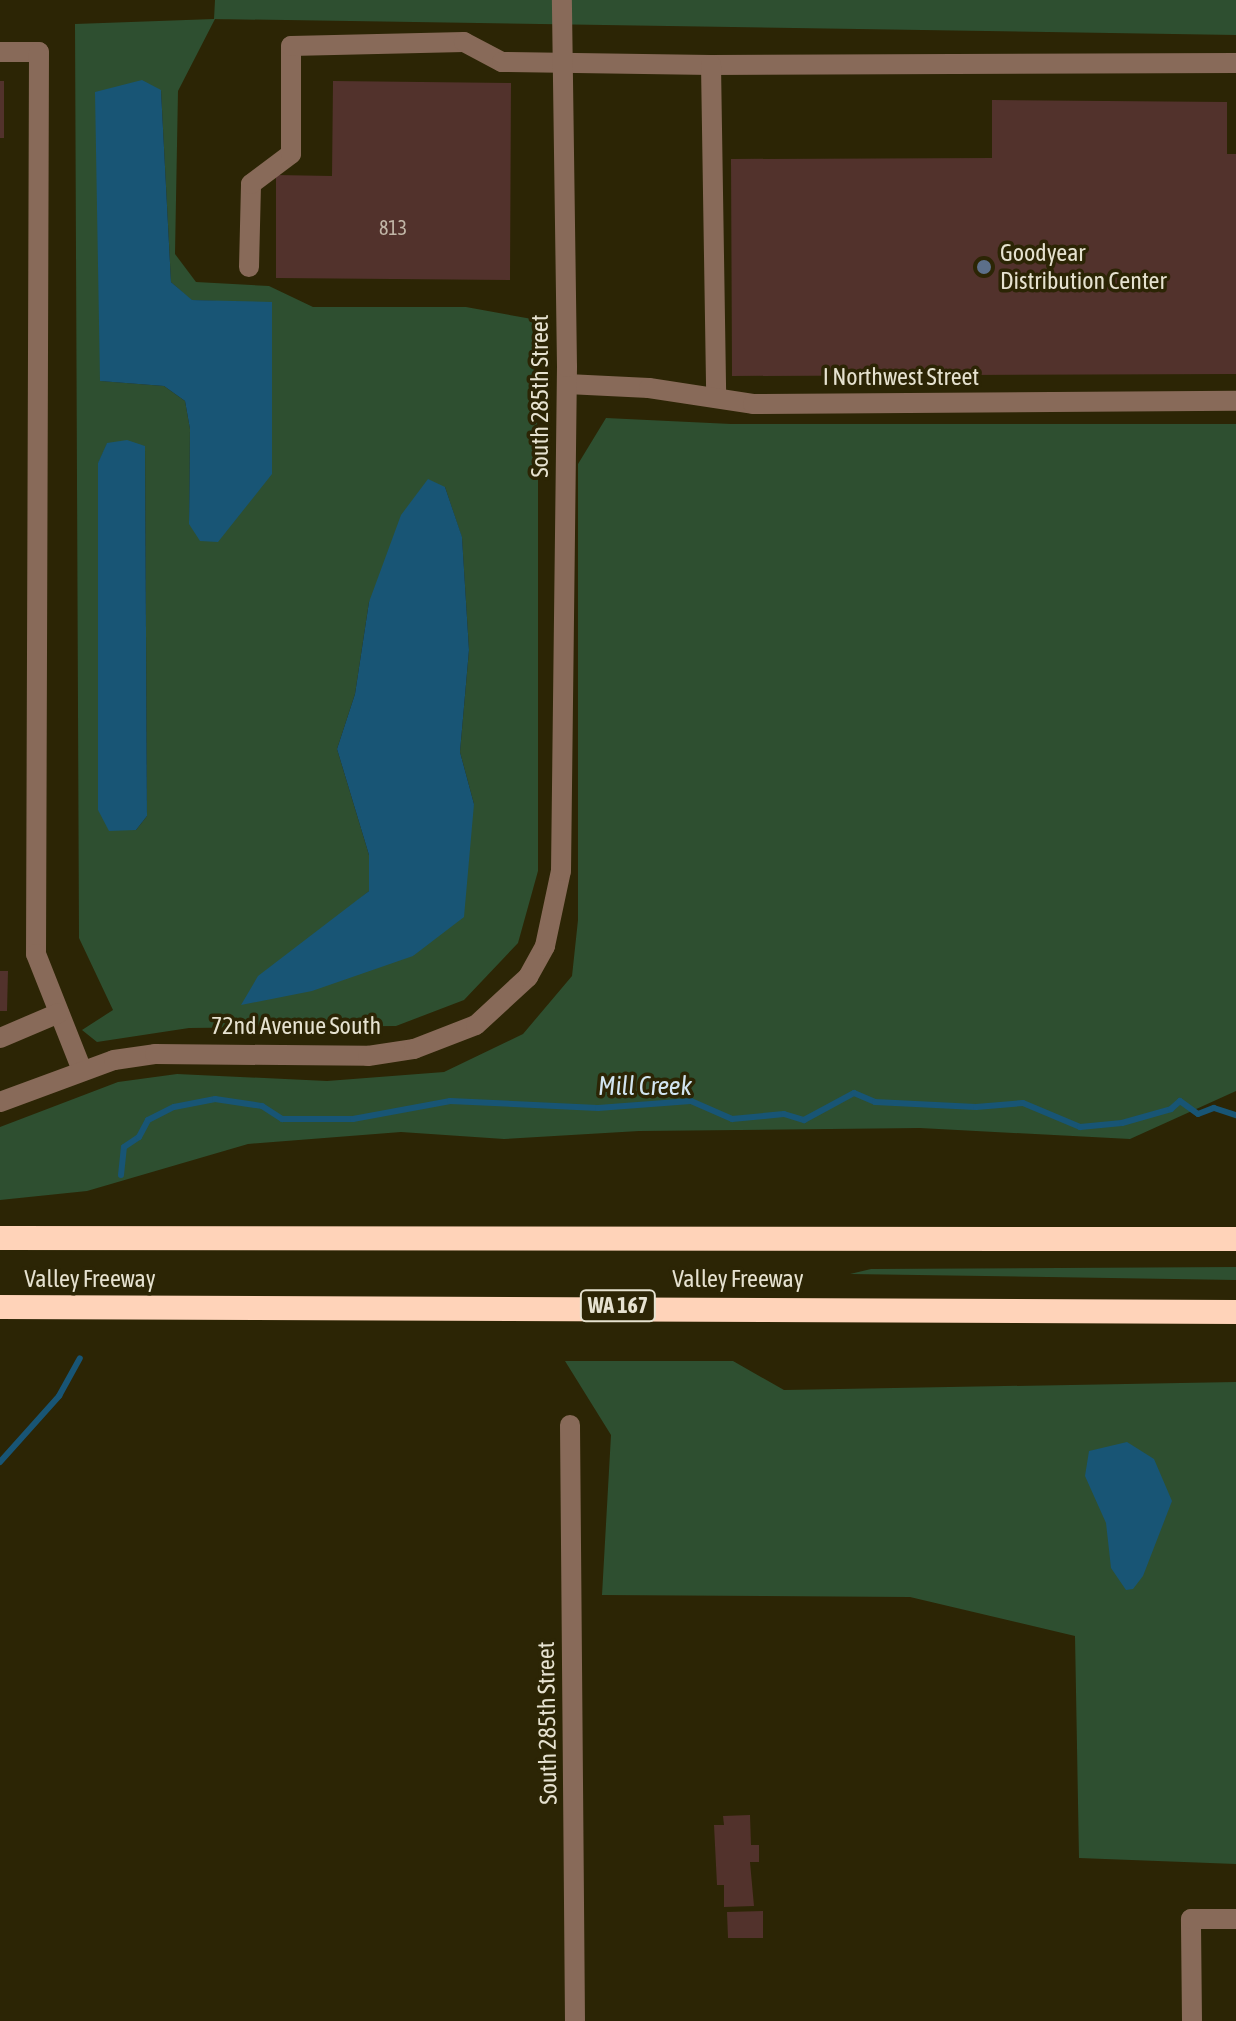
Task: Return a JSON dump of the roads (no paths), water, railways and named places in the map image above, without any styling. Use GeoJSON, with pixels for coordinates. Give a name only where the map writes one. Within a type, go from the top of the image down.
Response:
{"type":"FeatureCollection","features":[{"type":"Feature","properties":{"kind":"highway","name":"Valley Freeway"},"geometry":{"type":"LineString","coordinates":[[0,1238],[1236,1239]]}},
{"type":"Feature","properties":{"kind":"highway","name":"Valley Freeway"},"geometry":{"type":"LineString","coordinates":[[0,1307],[1236,1312]]}},
{"type":"Feature","properties":{"kind":"street","name":"South 285th Street"},"geometry":{"type":"LineString","coordinates":[[561,792],[567,384],[562,6]]}},
{"type":"Feature","properties":{"kind":"street"},"geometry":{"type":"LineString","coordinates":[[249,267],[251,184],[291,154],[291,46],[464,42],[502,62],[562,65],[1236,63]]}},
{"type":"Feature","properties":{"kind":"street"},"geometry":{"type":"LineString","coordinates":[[0,52],[39,52],[36,954],[82,1070]]}},
{"type":"Feature","properties":{"kind":"street"},"geometry":{"type":"LineString","coordinates":[[711,65],[716,398]]}},
{"type":"Feature","properties":{"kind":"street","name":"I Northwest Street"},"geometry":{"type":"LineString","coordinates":[[567,384],[753,404],[1236,401]]}},
{"type":"Feature","properties":{"kind":"street","name":"72nd Avenue South"},"geometry":{"type":"LineString","coordinates":[[0,1102],[82,1070],[155,1054],[368,1056],[414,1049],[476,1025],[528,977],[545,946],[561,871],[561,792]]}},
{"type":"Feature","properties":{"kind":"street"},"geometry":{"type":"LineString","coordinates":[[0,1038],[59,1013]]}},
{"type":"Feature","properties":{"kind":"street","name":"South 285th Street"},"geometry":{"type":"LineString","coordinates":[[570,1425],[575,2021]]}},
{"type":"Feature","properties":{"kind":"street"},"geometry":{"type":"LineString","coordinates":[[1192,2021],[1191,1919],[1236,1919]]}},
{"type":"Feature","properties":{"kind":"water"},"geometry":{"type":"Polygon","coordinates":[[[142,80],[161,90],[171,282],[192,300],[272,302],[272,474],[218,542],[200,541],[189,524],[190,429],[185,401],[164,386],[100,381],[95,92],[142,80]]]}},
{"type":"Feature","properties":{"kind":"water"},"geometry":{"type":"Polygon","coordinates":[[[127,440],[145,446],[147,816],[136,830],[109,831],[98,810],[98,463],[107,443],[127,440]]]}},
{"type":"Feature","properties":{"kind":"water"},"geometry":{"type":"Polygon","coordinates":[[[428,479],[445,487],[462,537],[469,650],[460,752],[474,804],[464,917],[413,956],[312,991],[241,1005],[258,976],[369,891],[369,855],[337,749],[355,694],[369,602],[401,515],[428,479]]]}},
{"type":"Feature","properties":{"kind":"water"},"geometry":{"type":"Polygon","coordinates":[[[1127,1442],[1154,1459],[1172,1501],[1143,1576],[1133,1589],[1126,1590],[1111,1568],[1106,1523],[1085,1476],[1089,1451],[1127,1442]]]}},
{"type":"Feature","properties":{"kind":"waterway","name":"Mill Creek"},"geometry":{"type":"LineString","coordinates":[[121,1175],[124,1147],[139,1137],[148,1120],[174,1107],[215,1099],[262,1106],[282,1119],[353,1119],[450,1101],[598,1108],[691,1101],[732,1119],[784,1114],[804,1120],[854,1093],[875,1102],[976,1107],[1023,1103],[1080,1127],[1122,1123],[1171,1109],[1180,1101],[1198,1114],[1214,1108],[1236,1115]]}},
{"type":"Feature","properties":{"kind":"waterway","name":"Mill Creek"},"geometry":{"type":"LineString","coordinates":[[0,1462],[59,1396],[80,1358]]}},
{"type":"Feature","properties":{"kind":"place","name":"Goodyear Distribution Center"},"geometry":{"type":"Point","coordinates":[984,267]}}]}
